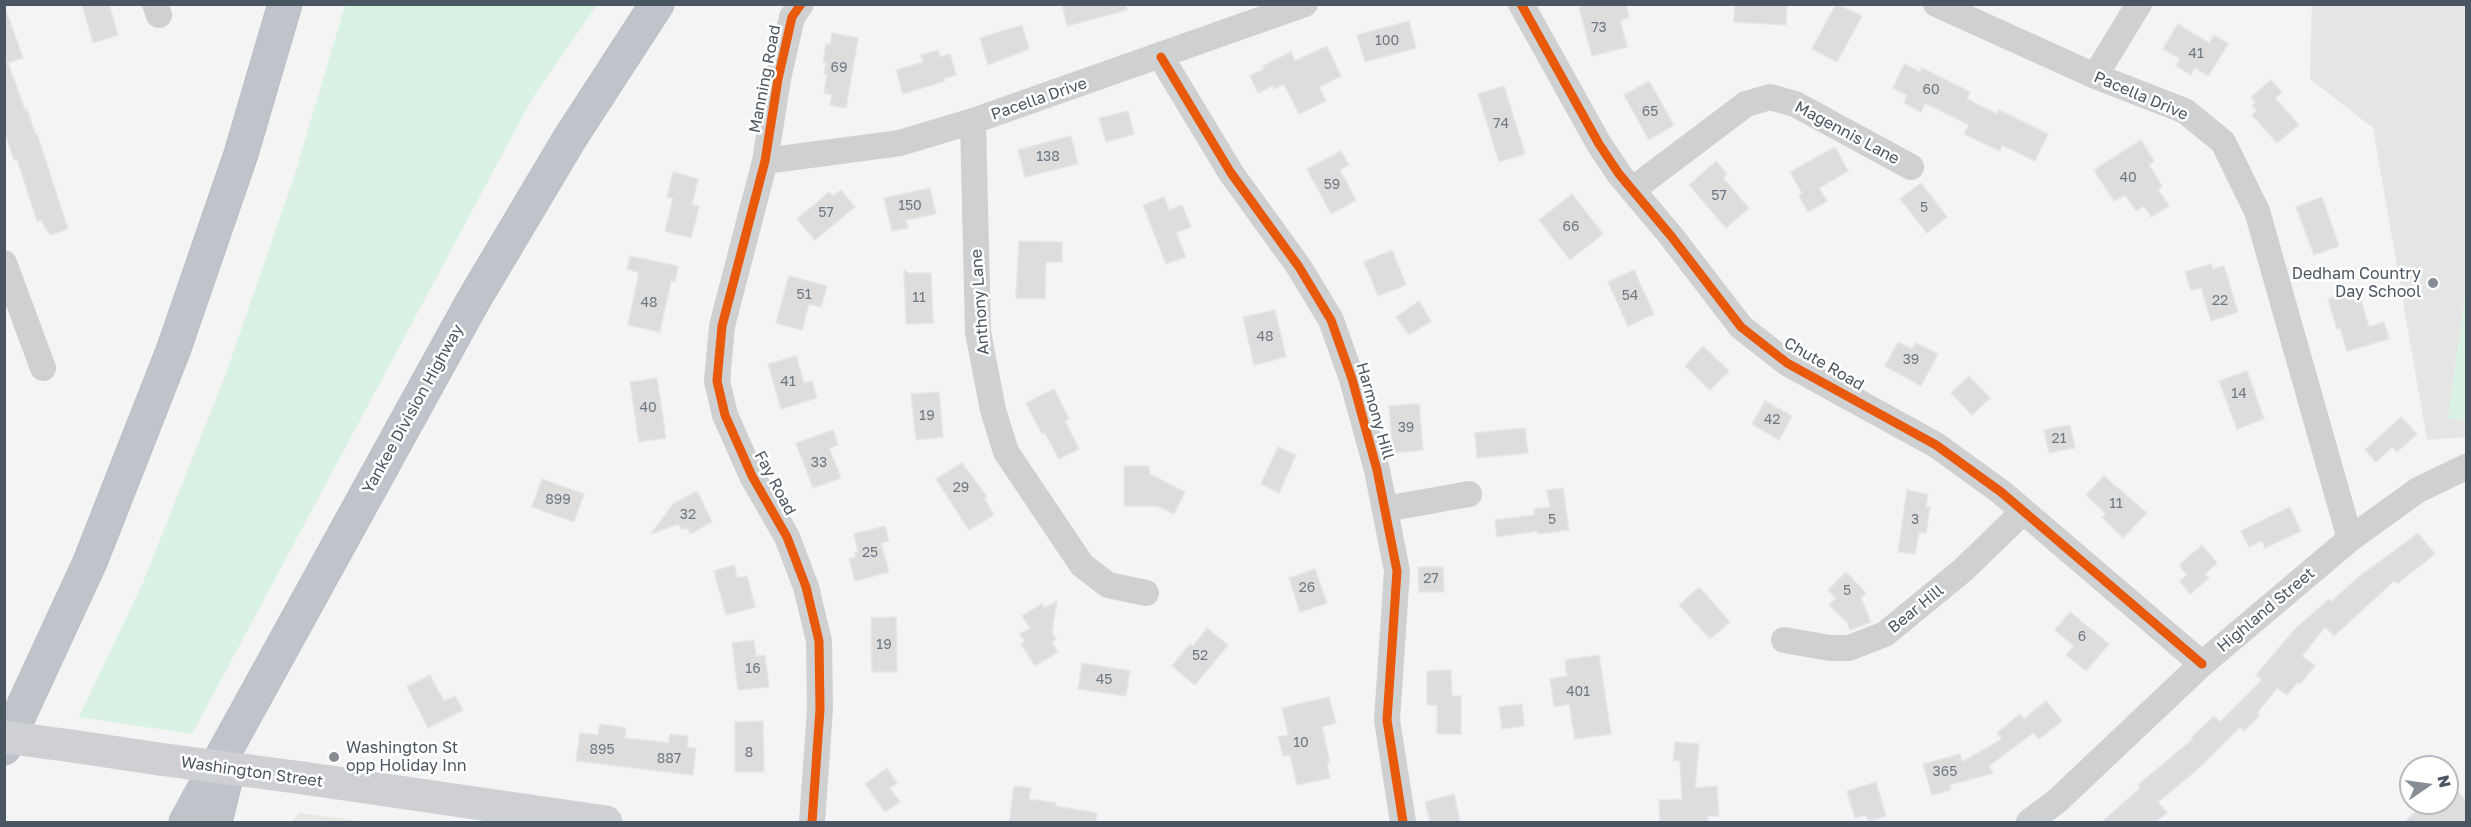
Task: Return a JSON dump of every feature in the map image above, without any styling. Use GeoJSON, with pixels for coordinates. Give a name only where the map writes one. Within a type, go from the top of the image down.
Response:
{"type":"FeatureCollection","features":[{"type":"Feature","properties":{"kind":"highway"},"geometry":{"type":"LineString","coordinates":[[4,748],[90,562],[173,351],[241,154],[285,4]]}},
{"type":"Feature","properties":{"kind":"highway","name":"Yankee Division Highway"},"geometry":{"type":"LineString","coordinates":[[186,822],[473,301],[570,138],[657,4]]}},
{"type":"Feature","properties":{"kind":"highway"},"geometry":{"type":"LineString","coordinates":[[215,822],[236,730]]}},
{"type":"Feature","properties":{"kind":"main road","name":"Washington Street"},"geometry":{"type":"LineString","coordinates":[[4,737],[606,822]]}},
{"type":"Feature","properties":{"kind":"street","name":"Manning Road"},"geometry":{"type":"LineString","coordinates":[[765,161],[778,79],[792,18],[801,4]]}},
{"type":"Feature","properties":{"kind":"street","name":"Pacella Drive"},"geometry":{"type":"LineString","coordinates":[[765,161],[900,143],[973,121],[1161,57],[1305,4]]}},
{"type":"Feature","properties":{"kind":"street","name":"Chute Road"},"geometry":{"type":"LineString","coordinates":[[1521,4],[1599,144],[1632,190],[1671,236],[1741,327],[1787,363],[1936,445],[2023,512],[2202,664]]}},
{"type":"Feature","properties":{"kind":"street","name":"Pacella Drive"},"geometry":{"type":"LineString","coordinates":[[1936,4],[2095,76],[2186,111],[2223,142],[2257,211],[2350,539]]}},
{"type":"Feature","properties":{"kind":"street"},"geometry":{"type":"LineString","coordinates":[[2095,76],[2139,4]]}},
{"type":"Feature","properties":{"kind":"street","name":"Harmony Hill"},"geometry":{"type":"LineString","coordinates":[[1161,57],[1232,173],[1299,267],[1331,320],[1352,379],[1377,470],[1397,571],[1387,720],[1403,822]]}},
{"type":"Feature","properties":{"kind":"street","name":"Magennis Lane"},"geometry":{"type":"LineString","coordinates":[[1632,190],[1746,104],[1770,97],[1795,104],[1911,167]]}},
{"type":"Feature","properties":{"kind":"street","name":"Anthony Lane"},"geometry":{"type":"LineString","coordinates":[[973,121],[978,332],[993,410],[1006,452],[1082,565],[1108,585],[1146,593]]}},
{"type":"Feature","properties":{"kind":"street","name":"Fay Road"},"geometry":{"type":"LineString","coordinates":[[765,161],[722,326],[717,381],[725,415],[752,476],[787,537],[806,587],[819,641],[820,710],[812,822]]}},
{"type":"Feature","properties":{"kind":"street"},"geometry":{"type":"LineString","coordinates":[[4,263],[43,368]]}},
{"type":"Feature","properties":{"kind":"street","name":"Highland Street"},"geometry":{"type":"LineString","coordinates":[[2029,822],[2057,801],[2202,664],[2350,539],[2418,490],[2466,467]]}},
{"type":"Feature","properties":{"kind":"street"},"geometry":{"type":"LineString","coordinates":[[1385,509],[1469,494]]}},
{"type":"Feature","properties":{"kind":"street","name":"Bear Hill"},"geometry":{"type":"LineString","coordinates":[[1784,640],[1830,648],[1849,648],[1885,634],[1963,570],[2023,512]]}},
{"type":"Feature","properties":{"kind":"shaded area","name":"Dedham Country Day School"},"geometry":{"type":"Polygon","coordinates":[[[2312,5],[2466,5],[2466,437],[2427,440],[2373,128],[2310,79],[2312,5]]]}},
{"type":"Feature","properties":{"kind":"shaded area"},"geometry":{"type":"Polygon","coordinates":[[[299,813],[367,822],[291,822],[299,813]]]}},
{"type":"Feature","properties":{"kind":"green space"},"geometry":{"type":"Polygon","coordinates":[[[345,5],[597,5],[533,97],[192,734],[79,717],[142,585],[227,371],[296,171],[345,5]]]}},
{"type":"Feature","properties":{"kind":"green space"},"geometry":{"type":"Polygon","coordinates":[[[2466,289],[2466,421],[2448,418],[2466,289]]]}},
{"type":"Feature","properties":{"kind":"building"},"geometry":{"type":"Polygon","coordinates":[[[82,4],[109,4],[118,35],[93,43],[82,4]]]}},
{"type":"Feature","properties":{"kind":"building"},"geometry":{"type":"Polygon","coordinates":[[[1062,4],[1126,4],[1127,10],[1067,26],[1062,4]]]}},
{"type":"Feature","properties":{"kind":"building"},"geometry":{"type":"Polygon","coordinates":[[[1588,4],[1626,4],[1629,18],[1620,20],[1627,47],[1592,56],[1579,7],[1588,4]]]}},
{"type":"Feature","properties":{"kind":"building"},"geometry":{"type":"Polygon","coordinates":[[[1735,4],[1787,4],[1786,25],[1734,22],[1735,4]]]}},
{"type":"Feature","properties":{"kind":"building"},"geometry":{"type":"Polygon","coordinates":[[[1836,4],[1862,16],[1837,62],[1812,49],[1836,4]]]}},
{"type":"Feature","properties":{"kind":"building"},"geometry":{"type":"Polygon","coordinates":[[[4,13],[7,13],[23,58],[8,63],[25,110],[27,109],[35,134],[37,134],[68,229],[50,235],[41,220],[37,221],[17,159],[14,160],[4,131],[4,13]]]}},
{"type":"Feature","properties":{"kind":"building"},"geometry":{"type":"Polygon","coordinates":[[[1409,21],[1416,48],[1365,62],[1357,35],[1409,21]]]}},
{"type":"Feature","properties":{"kind":"building"},"geometry":{"type":"Polygon","coordinates":[[[2178,24],[2209,43],[2214,35],[2228,44],[2208,76],[2195,68],[2191,75],[2176,66],[2180,59],[2163,49],[2178,24]]]}},
{"type":"Feature","properties":{"kind":"building"},"geometry":{"type":"Polygon","coordinates":[[[1022,25],[1029,49],[988,65],[980,38],[1022,25]]]}},
{"type":"Feature","properties":{"kind":"building"},"geometry":{"type":"Polygon","coordinates":[[[832,33],[858,38],[846,108],[830,105],[832,95],[824,93],[827,74],[824,74],[826,62],[823,62],[826,44],[830,45],[832,33]]]}},
{"type":"Feature","properties":{"kind":"building"},"geometry":{"type":"Polygon","coordinates":[[[1327,46],[1341,76],[1319,87],[1326,101],[1299,114],[1284,84],[1274,89],[1272,86],[1258,93],[1250,76],[1264,69],[1263,66],[1291,52],[1295,61],[1327,46]]]}},
{"type":"Feature","properties":{"kind":"building"},"geometry":{"type":"Polygon","coordinates":[[[938,50],[940,57],[950,54],[956,75],[944,78],[945,81],[903,94],[896,70],[923,62],[921,55],[938,50]]]}},
{"type":"Feature","properties":{"kind":"building"},"geometry":{"type":"Polygon","coordinates":[[[1904,64],[1920,72],[1922,68],[1970,92],[1967,99],[1997,114],[1999,110],[2048,134],[2035,161],[2002,145],[2000,151],[1964,134],[1969,125],[1925,103],[1921,112],[1904,103],[1907,95],[1893,88],[1904,64]]]}},
{"type":"Feature","properties":{"kind":"building"},"geometry":{"type":"Polygon","coordinates":[[[2271,80],[2282,92],[2275,98],[2299,125],[2277,143],[2252,115],[2257,111],[2252,106],[2256,102],[2251,97],[2271,80]]]}},
{"type":"Feature","properties":{"kind":"building"},"geometry":{"type":"Polygon","coordinates":[[[1649,81],[1674,125],[1649,140],[1624,95],[1649,81]]]}},
{"type":"Feature","properties":{"kind":"building"},"geometry":{"type":"Polygon","coordinates":[[[1504,86],[1525,154],[1499,162],[1478,94],[1504,86]]]}},
{"type":"Feature","properties":{"kind":"building"},"geometry":{"type":"Polygon","coordinates":[[[1128,111],[1134,134],[1106,142],[1099,118],[1128,111]]]}},
{"type":"Feature","properties":{"kind":"building"},"geometry":{"type":"Polygon","coordinates":[[[1071,136],[1078,164],[1025,177],[1018,150],[1071,136]]]}},
{"type":"Feature","properties":{"kind":"building"},"geometry":{"type":"Polygon","coordinates":[[[2141,140],[2154,161],[2149,165],[2162,186],[2158,189],[2169,206],[2151,217],[2144,206],[2136,211],[2125,195],[2114,201],[2094,170],[2141,140]]]}},
{"type":"Feature","properties":{"kind":"building"},"geometry":{"type":"Polygon","coordinates":[[[1835,147],[1848,171],[1819,188],[1827,201],[1808,212],[1799,196],[1802,193],[1790,172],[1835,147]]]}},
{"type":"Feature","properties":{"kind":"building"},"geometry":{"type":"Polygon","coordinates":[[[1341,151],[1349,165],[1340,170],[1356,200],[1331,214],[1307,169],[1341,151]]]}},
{"type":"Feature","properties":{"kind":"building"},"geometry":{"type":"Polygon","coordinates":[[[1716,161],[1727,174],[1723,178],[1749,208],[1726,228],[1689,185],[1716,161]]]}},
{"type":"Feature","properties":{"kind":"building"},"geometry":{"type":"Polygon","coordinates":[[[673,172],[698,179],[692,204],[699,206],[691,238],[665,231],[673,198],[667,197],[673,172]]]}},
{"type":"Feature","properties":{"kind":"building"},"geometry":{"type":"Polygon","coordinates":[[[1921,183],[1947,217],[1927,233],[1900,199],[1921,183]]]}},
{"type":"Feature","properties":{"kind":"building"},"geometry":{"type":"Polygon","coordinates":[[[930,188],[936,214],[906,220],[908,228],[892,231],[884,198],[930,188]]]}},
{"type":"Feature","properties":{"kind":"building"},"geometry":{"type":"Polygon","coordinates":[[[841,190],[855,207],[815,240],[797,219],[829,192],[833,196],[841,190]]]}},
{"type":"Feature","properties":{"kind":"building"},"geometry":{"type":"Polygon","coordinates":[[[1572,194],[1603,234],[1570,260],[1539,220],[1572,194]]]}},
{"type":"Feature","properties":{"kind":"building"},"geometry":{"type":"Polygon","coordinates":[[[1164,197],[1169,210],[1182,205],[1191,227],[1176,233],[1186,257],[1166,264],[1143,205],[1164,197]]]}},
{"type":"Feature","properties":{"kind":"building"},"geometry":{"type":"Polygon","coordinates":[[[2322,197],[2339,246],[2314,255],[2296,207],[2322,197]]]}},
{"type":"Feature","properties":{"kind":"building"},"geometry":{"type":"Polygon","coordinates":[[[1019,241],[1062,242],[1062,262],[1046,262],[1045,299],[1016,298],[1019,241]]]}},
{"type":"Feature","properties":{"kind":"building"},"geometry":{"type":"Polygon","coordinates":[[[1392,250],[1406,285],[1378,296],[1364,262],[1392,250]]]}},
{"type":"Feature","properties":{"kind":"building"},"geometry":{"type":"Polygon","coordinates":[[[630,256],[678,266],[675,282],[671,281],[660,332],[628,325],[639,273],[627,269],[630,256]]]}},
{"type":"Feature","properties":{"kind":"building"},"geometry":{"type":"Polygon","coordinates":[[[2211,264],[2213,269],[2224,266],[2238,312],[2211,321],[2201,288],[2191,290],[2185,272],[2211,264]]]}},
{"type":"Feature","properties":{"kind":"building"},"geometry":{"type":"Polygon","coordinates":[[[904,269],[908,273],[931,273],[933,323],[906,324],[904,269]]]}},
{"type":"Feature","properties":{"kind":"building"},"geometry":{"type":"Polygon","coordinates":[[[1634,270],[1654,314],[1628,326],[1608,282],[1634,270]]]}},
{"type":"Feature","properties":{"kind":"building"},"geometry":{"type":"Polygon","coordinates":[[[789,276],[827,286],[821,307],[809,304],[802,330],[776,323],[789,276]]]}},
{"type":"Feature","properties":{"kind":"building"},"geometry":{"type":"Polygon","coordinates":[[[2358,290],[2369,327],[2384,322],[2389,339],[2347,351],[2340,328],[2337,329],[2328,299],[2358,290]]]}},
{"type":"Feature","properties":{"kind":"building"},"geometry":{"type":"Polygon","coordinates":[[[1419,301],[1431,321],[1409,335],[1396,317],[1419,301]]]}},
{"type":"Feature","properties":{"kind":"building"},"geometry":{"type":"Polygon","coordinates":[[[1275,310],[1286,357],[1254,365],[1243,317],[1275,310]]]}},
{"type":"Feature","properties":{"kind":"building"},"geometry":{"type":"Polygon","coordinates":[[[1898,342],[1912,349],[1916,343],[1938,354],[1921,386],[1885,366],[1898,342]]]}},
{"type":"Feature","properties":{"kind":"building"},"geometry":{"type":"Polygon","coordinates":[[[1703,346],[1729,371],[1710,390],[1685,366],[1703,346]]]}},
{"type":"Feature","properties":{"kind":"building"},"geometry":{"type":"Polygon","coordinates":[[[796,356],[804,383],[812,381],[817,398],[781,409],[768,364],[796,356]]]}},
{"type":"Feature","properties":{"kind":"building"},"geometry":{"type":"Polygon","coordinates":[[[2247,371],[2264,419],[2237,429],[2219,381],[2247,371]]]}},
{"type":"Feature","properties":{"kind":"building"},"geometry":{"type":"Polygon","coordinates":[[[1969,376],[1990,398],[1972,415],[1951,393],[1969,376]]]}},
{"type":"Feature","properties":{"kind":"building"},"geometry":{"type":"Polygon","coordinates":[[[657,378],[666,438],[639,442],[630,382],[657,378]]]}},
{"type":"Feature","properties":{"kind":"building"},"geometry":{"type":"Polygon","coordinates":[[[1054,389],[1069,419],[1065,421],[1079,449],[1059,459],[1045,433],[1042,434],[1026,403],[1054,389]]]}},
{"type":"Feature","properties":{"kind":"building"},"geometry":{"type":"Polygon","coordinates":[[[939,392],[943,437],[916,440],[911,394],[939,392]]]}},
{"type":"Feature","properties":{"kind":"building"},"geometry":{"type":"Polygon","coordinates":[[[1765,401],[1792,416],[1779,440],[1752,424],[1765,401]]]}},
{"type":"Feature","properties":{"kind":"building"},"geometry":{"type":"Polygon","coordinates":[[[1419,404],[1423,450],[1393,453],[1389,406],[1419,404]]]}},
{"type":"Feature","properties":{"kind":"building"},"geometry":{"type":"Polygon","coordinates":[[[2401,417],[2417,434],[2397,452],[2392,447],[2376,462],[2365,450],[2401,417]]]}},
{"type":"Feature","properties":{"kind":"building"},"geometry":{"type":"Polygon","coordinates":[[[2070,425],[2075,448],[2049,453],[2044,430],[2070,425]]]}},
{"type":"Feature","properties":{"kind":"building"},"geometry":{"type":"Polygon","coordinates":[[[1525,428],[1528,453],[1477,458],[1475,433],[1525,428]]]}},
{"type":"Feature","properties":{"kind":"building"},"geometry":{"type":"Polygon","coordinates":[[[833,430],[838,445],[829,448],[841,478],[813,488],[796,443],[833,430]]]}},
{"type":"Feature","properties":{"kind":"building"},"geometry":{"type":"Polygon","coordinates":[[[1278,447],[1296,455],[1279,493],[1261,484],[1278,447]]]}},
{"type":"Feature","properties":{"kind":"building"},"geometry":{"type":"Polygon","coordinates":[[[962,463],[987,497],[984,498],[994,515],[969,530],[936,479],[962,463]]]}},
{"type":"Feature","properties":{"kind":"building"},"geometry":{"type":"Polygon","coordinates":[[[1124,466],[1149,466],[1150,474],[1185,492],[1174,514],[1157,506],[1124,506],[1124,466]]]}},
{"type":"Feature","properties":{"kind":"building"},"geometry":{"type":"Polygon","coordinates":[[[2104,476],[2147,513],[2123,538],[2102,517],[2106,514],[2086,495],[2104,476]]]}},
{"type":"Feature","properties":{"kind":"building"},"geometry":{"type":"Polygon","coordinates":[[[542,479],[584,494],[574,522],[532,507],[542,479]]]}},
{"type":"Feature","properties":{"kind":"building"},"geometry":{"type":"Polygon","coordinates":[[[1563,488],[1569,530],[1538,534],[1537,531],[1497,537],[1495,520],[1535,515],[1534,509],[1550,507],[1547,490],[1563,488]]]}},
{"type":"Feature","properties":{"kind":"building"},"geometry":{"type":"Polygon","coordinates":[[[1907,490],[1928,494],[1926,507],[1930,507],[1926,533],[1919,532],[1915,554],[1898,552],[1907,490]]]}},
{"type":"Feature","properties":{"kind":"building"},"geometry":{"type":"Polygon","coordinates":[[[697,491],[712,522],[690,534],[687,527],[682,530],[679,524],[651,534],[673,504],[697,491]]]}},
{"type":"Feature","properties":{"kind":"building"},"geometry":{"type":"Polygon","coordinates":[[[2290,507],[2301,531],[2265,548],[2262,541],[2249,547],[2241,531],[2290,507]]]}},
{"type":"Feature","properties":{"kind":"building"},"geometry":{"type":"Polygon","coordinates":[[[885,526],[889,541],[881,543],[889,572],[855,581],[849,559],[856,557],[855,553],[858,552],[854,534],[885,526]]]}},
{"type":"Feature","properties":{"kind":"building"},"geometry":{"type":"Polygon","coordinates":[[[2418,533],[2435,554],[2397,584],[2394,581],[2334,636],[2325,627],[2302,656],[2315,666],[2300,684],[2298,682],[2287,695],[2277,688],[2257,713],[2260,715],[2244,731],[2240,727],[2197,770],[2158,802],[2167,813],[2155,822],[2102,822],[2140,788],[2138,785],[2193,739],[2191,738],[2214,716],[2220,722],[2262,680],[2256,675],[2295,629],[2329,599],[2331,602],[2356,579],[2418,533]]]}},
{"type":"Feature","properties":{"kind":"building"},"geometry":{"type":"Polygon","coordinates":[[[2202,545],[2217,563],[2205,574],[2209,578],[2190,594],[2180,581],[2187,575],[2179,565],[2202,545]]]}},
{"type":"Feature","properties":{"kind":"building"},"geometry":{"type":"Polygon","coordinates":[[[734,565],[737,578],[747,576],[755,607],[726,615],[714,571],[734,565]]]}},
{"type":"Feature","properties":{"kind":"building"},"geometry":{"type":"Polygon","coordinates":[[[1418,567],[1443,567],[1444,592],[1419,592],[1418,567]]]}},
{"type":"Feature","properties":{"kind":"building"},"geometry":{"type":"Polygon","coordinates":[[[1315,569],[1327,603],[1300,612],[1289,578],[1315,569]]]}},
{"type":"Feature","properties":{"kind":"building"},"geometry":{"type":"Polygon","coordinates":[[[1846,572],[1866,593],[1861,598],[1871,622],[1850,630],[1847,622],[1829,605],[1836,598],[1828,590],[1846,572]]]}},
{"type":"Feature","properties":{"kind":"building"},"geometry":{"type":"Polygon","coordinates":[[[1699,587],[1730,622],[1710,639],[1679,605],[1699,587]]]}},
{"type":"Feature","properties":{"kind":"building"},"geometry":{"type":"Polygon","coordinates":[[[1057,601],[1052,632],[1056,639],[1052,642],[1058,652],[1035,666],[1021,644],[1025,641],[1020,634],[1030,628],[1022,616],[1042,604],[1044,608],[1057,601]]]}},
{"type":"Feature","properties":{"kind":"building"},"geometry":{"type":"Polygon","coordinates":[[[2070,612],[2109,644],[2086,671],[2066,655],[2074,646],[2055,630],[2070,612]]]}},
{"type":"Feature","properties":{"kind":"building"},"geometry":{"type":"Polygon","coordinates":[[[896,617],[897,672],[872,672],[871,618],[896,617]]]}},
{"type":"Feature","properties":{"kind":"building"},"geometry":{"type":"Polygon","coordinates":[[[1207,628],[1228,645],[1195,685],[1172,666],[1190,644],[1193,646],[1207,628]]]}},
{"type":"Feature","properties":{"kind":"building"},"geometry":{"type":"Polygon","coordinates":[[[754,640],[756,656],[765,655],[769,687],[738,690],[732,643],[754,640]]]}},
{"type":"Feature","properties":{"kind":"building"},"geometry":{"type":"Polygon","coordinates":[[[1599,655],[1611,734],[1575,739],[1569,704],[1554,707],[1550,679],[1567,676],[1565,660],[1599,655]]]}},
{"type":"Feature","properties":{"kind":"building"},"geometry":{"type":"Polygon","coordinates":[[[1082,663],[1130,671],[1126,696],[1078,689],[1082,663]]]}},
{"type":"Feature","properties":{"kind":"building"},"geometry":{"type":"Polygon","coordinates":[[[1451,670],[1452,696],[1461,696],[1461,734],[1437,734],[1437,705],[1427,705],[1427,671],[1451,670]]]}},
{"type":"Feature","properties":{"kind":"building"},"geometry":{"type":"Polygon","coordinates":[[[430,675],[444,701],[455,696],[463,710],[428,728],[407,687],[430,675]]]}},
{"type":"Feature","properties":{"kind":"building"},"geometry":{"type":"Polygon","coordinates":[[[1329,697],[1336,723],[1322,727],[1330,763],[1327,763],[1330,778],[1297,785],[1290,755],[1283,756],[1278,737],[1288,735],[1282,708],[1329,697]]]}},
{"type":"Feature","properties":{"kind":"building"},"geometry":{"type":"Polygon","coordinates":[[[2046,701],[2062,721],[2039,739],[2033,733],[1989,766],[1993,773],[1950,785],[1951,790],[1932,795],[1923,764],[1960,754],[1962,762],[2002,739],[1997,733],[2020,714],[2024,719],[2046,701]]]}},
{"type":"Feature","properties":{"kind":"building"},"geometry":{"type":"Polygon","coordinates":[[[1522,704],[1524,726],[1502,729],[1499,707],[1522,704]]]}},
{"type":"Feature","properties":{"kind":"building"},"geometry":{"type":"Polygon","coordinates":[[[763,721],[764,772],[735,772],[735,722],[763,721]]]}},
{"type":"Feature","properties":{"kind":"building"},"geometry":{"type":"Polygon","coordinates":[[[600,724],[626,728],[625,738],[669,743],[670,734],[688,736],[687,747],[696,748],[693,775],[576,761],[580,733],[598,735],[600,724]]]}},
{"type":"Feature","properties":{"kind":"building"},"geometry":{"type":"Polygon","coordinates":[[[1675,742],[1699,744],[1695,788],[1717,786],[1719,816],[1708,816],[1708,822],[1660,822],[1659,800],[1682,799],[1680,761],[1673,760],[1675,742]]]}},
{"type":"Feature","properties":{"kind":"building"},"geometry":{"type":"Polygon","coordinates":[[[887,768],[897,783],[890,788],[900,802],[885,812],[865,784],[887,768]]]}},
{"type":"Feature","properties":{"kind":"building"},"geometry":{"type":"Polygon","coordinates":[[[1876,782],[1886,816],[1869,821],[1866,815],[1855,818],[1847,791],[1876,782]]]}},
{"type":"Feature","properties":{"kind":"building"},"geometry":{"type":"Polygon","coordinates":[[[1014,786],[1031,788],[1029,799],[1097,813],[1096,822],[1009,822],[1014,786]]]}},
{"type":"Feature","properties":{"kind":"building"},"geometry":{"type":"Polygon","coordinates":[[[2459,793],[2466,801],[2466,822],[2404,822],[2412,815],[2459,815],[2459,793]]]}},
{"type":"Feature","properties":{"kind":"building"},"geometry":{"type":"Polygon","coordinates":[[[1454,794],[1460,822],[1430,822],[1425,802],[1454,794]]]}},
{"type":"Feature","properties":{"kind":"cycle path"},"geometry":{"type":"LineString","coordinates":[[801,4],[792,17],[778,79],[765,161],[722,326],[717,381],[725,415],[752,476],[787,537],[806,587],[819,641],[820,709],[812,822]]}},
{"type":"Feature","properties":{"kind":"cycle path"},"geometry":{"type":"LineString","coordinates":[[1521,4],[1599,144],[1619,174],[1671,236],[1741,327],[1787,363],[1936,445],[2001,492],[2202,664]]}},
{"type":"Feature","properties":{"kind":"cycle path"},"geometry":{"type":"LineString","coordinates":[[1161,57],[1231,173],[1299,267],[1331,320],[1352,379],[1377,470],[1397,571],[1387,720],[1403,822]]}},
{"type":"Feature","properties":{"kind":"place","name":"Dedham Country Day School"},"geometry":{"type":"Point","coordinates":[2433,283]}},
{"type":"Feature","properties":{"kind":"place","name":"Washington St opp Holiday Inn"},"geometry":{"type":"Point","coordinates":[334,757]}}]}
